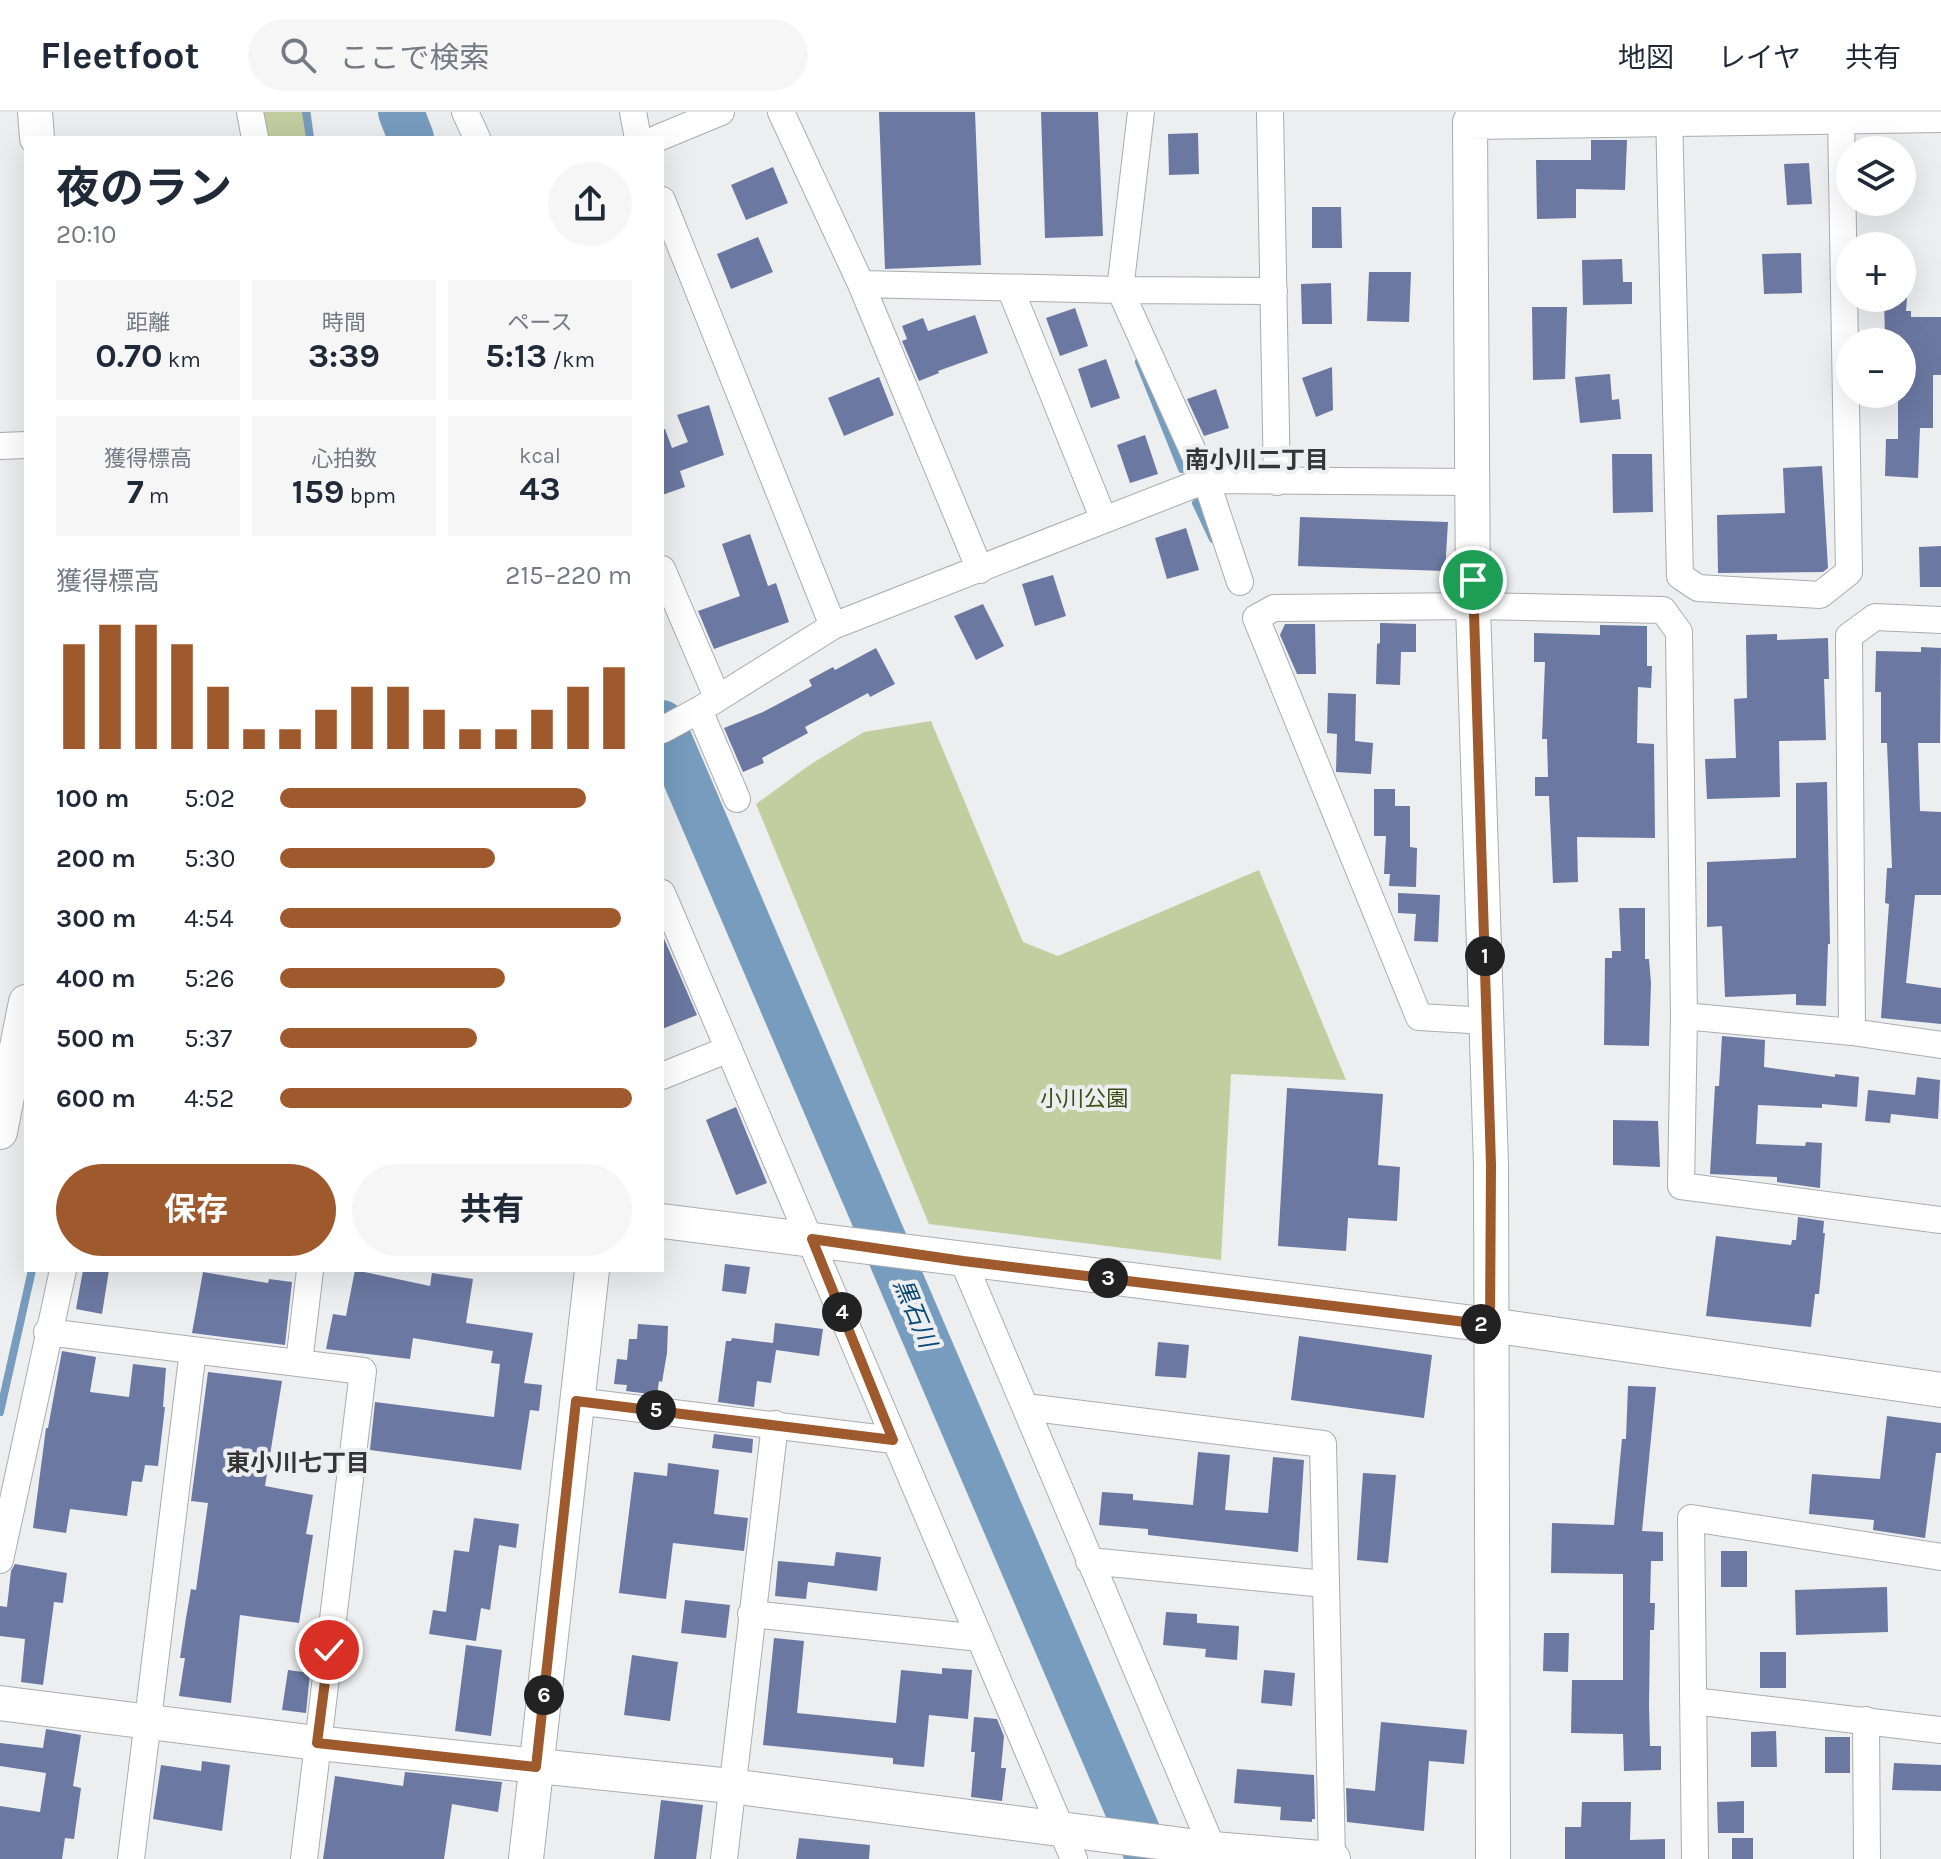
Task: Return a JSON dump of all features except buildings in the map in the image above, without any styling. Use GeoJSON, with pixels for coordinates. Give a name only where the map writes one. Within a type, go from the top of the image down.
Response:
{"type":"FeatureCollection","features":[{"type":"Feature","properties":{"kind":"street"},"geometry":{"type":"LineString","coordinates":[[35,112],[37,136]]}},
{"type":"Feature","properties":{"kind":"street"},"geometry":{"type":"LineString","coordinates":[[250,112],[255,136]]}},
{"type":"Feature","properties":{"kind":"street"},"geometry":{"type":"LineString","coordinates":[[465,112],[476,136]]}},
{"type":"Feature","properties":{"kind":"street"},"geometry":{"type":"LineString","coordinates":[[633,112],[638,136]]}},
{"type":"Feature","properties":{"kind":"street"},"geometry":{"type":"LineString","coordinates":[[663,136],[721,112]]}},
{"type":"Feature","properties":{"kind":"street"},"geometry":{"type":"LineString","coordinates":[[781,112],[861,284],[980,570]]}},
{"type":"Feature","properties":{"kind":"street"},"geometry":{"type":"LineString","coordinates":[[1141,112],[1120,290],[1206,480],[1240,582]]}},
{"type":"Feature","properties":{"kind":"street"},"geometry":{"type":"LineString","coordinates":[[1270,112],[1277,482]]}},
{"type":"Feature","properties":{"kind":"street"},"geometry":{"type":"LineString","coordinates":[[1493,1859],[1491,1165],[1473,606],[1470,117],[1841,118],[1941,115]]}},
{"type":"Feature","properties":{"kind":"street"},"geometry":{"type":"LineString","coordinates":[[1669,116],[1680,576],[1698,588],[1820,595],[1849,572],[1841,118]]}},
{"type":"Feature","properties":{"kind":"street"},"geometry":{"type":"LineString","coordinates":[[664,205],[833,626]]}},
{"type":"Feature","properties":{"kind":"street"},"geometry":{"type":"LineString","coordinates":[[861,284],[1274,291]]}},
{"type":"Feature","properties":{"kind":"street"},"geometry":{"type":"LineString","coordinates":[[1010,288],[1104,520]]}},
{"type":"Feature","properties":{"kind":"street"},"geometry":{"type":"LineString","coordinates":[[0,446],[24,445]]}},
{"type":"Feature","properties":{"kind":"street"},"geometry":{"type":"LineString","coordinates":[[664,729],[833,626],[1206,480],[1474,482]]}},
{"type":"Feature","properties":{"kind":"street"},"geometry":{"type":"LineString","coordinates":[[664,576],[700,708],[737,799]]}},
{"type":"Feature","properties":{"kind":"street"},"geometry":{"type":"LineString","coordinates":[[1487,1021],[1419,1017],[1256,618],[1274,608],[1473,606],[1663,610],[1679,632],[1684,1016],[1681,1186],[1941,1220]]}},
{"type":"Feature","properties":{"kind":"street"},"geometry":{"type":"LineString","coordinates":[[1852,1032],[1849,636],[1875,617],[1941,620]]}},
{"type":"Feature","properties":{"kind":"street"},"geometry":{"type":"LineString","coordinates":[[664,898],[729,1049],[822,1241],[893,1440],[1072,1840]]}},
{"type":"Feature","properties":{"kind":"street"},"geometry":{"type":"LineString","coordinates":[[24,1012],[0,1130],[24,1134]]}},
{"type":"Feature","properties":{"kind":"street"},"geometry":{"type":"LineString","coordinates":[[1684,1016],[1852,1032],[1941,1045]]}},
{"type":"Feature","properties":{"kind":"street"},"geometry":{"type":"LineString","coordinates":[[664,1075],[729,1049]]}},
{"type":"Feature","properties":{"kind":"street"},"geometry":{"type":"LineString","coordinates":[[664,1221],[1490,1325],[1941,1390]]}},
{"type":"Feature","properties":{"kind":"street"},"geometry":{"type":"LineString","coordinates":[[963,1261],[1215,1854]]}},
{"type":"Feature","properties":{"kind":"street"},"geometry":{"type":"LineString","coordinates":[[0,1560],[47,1332],[62,1272]]}},
{"type":"Feature","properties":{"kind":"street"},"geometry":{"type":"LineString","coordinates":[[299,1363],[310,1272]]}},
{"type":"Feature","properties":{"kind":"street"},"geometry":{"type":"LineString","coordinates":[[526,1859],[592,1272]]}},
{"type":"Feature","properties":{"kind":"street"},"geometry":{"type":"LineString","coordinates":[[47,1332],[363,1371],[304,1859]]}},
{"type":"Feature","properties":{"kind":"street"},"geometry":{"type":"LineString","coordinates":[[131,1859],[193,1350]]}},
{"type":"Feature","properties":{"kind":"street"},"geometry":{"type":"LineString","coordinates":[[576,1401],[893,1440]]}},
{"type":"Feature","properties":{"kind":"street"},"geometry":{"type":"LineString","coordinates":[[0,1703],[317,1743],[731,1786],[1072,1840],[1215,1854],[1332,1859],[1323,1444],[1026,1407]]}},
{"type":"Feature","properties":{"kind":"street"},"geometry":{"type":"LineString","coordinates":[[724,1859],[775,1424]]}},
{"type":"Feature","properties":{"kind":"street"},"geometry":{"type":"LineString","coordinates":[[1695,1859],[1691,1518],[1941,1557]]}},
{"type":"Feature","properties":{"kind":"street"},"geometry":{"type":"LineString","coordinates":[[1089,1561],[1325,1584]]}},
{"type":"Feature","properties":{"kind":"street"},"geometry":{"type":"LineString","coordinates":[[751,1614],[980,1638]]}},
{"type":"Feature","properties":{"kind":"street"},"geometry":{"type":"LineString","coordinates":[[1693,1701],[1941,1730]]}},
{"type":"Feature","properties":{"kind":"street"},"geometry":{"type":"LineString","coordinates":[[1866,1720],[1867,1859]]}},
{"type":"Feature","properties":{"kind":"green space"},"geometry":{"type":"Polygon","coordinates":[[[263,112],[311,112],[314,136],[267,136],[263,112]]]}},
{"type":"Feature","properties":{"kind":"green space","name":"小川公園"},"geometry":{"type":"Polygon","coordinates":[[[931,721],[1023,942],[1058,956],[1259,870],[1346,1080],[1231,1074],[1221,1260],[929,1224],[756,804],[811,764],[864,732],[931,721]]]}},
{"type":"Feature","properties":{"kind":"waterway"},"geometry":{"type":"LineString","coordinates":[[306,112],[310,136]]}},
{"type":"Feature","properties":{"kind":"waterway","name":"黒石川"},"geometry":{"type":"LineString","coordinates":[[401,112],[410,136]]}},
{"type":"Feature","properties":{"kind":"waterway"},"geometry":{"type":"LineString","coordinates":[[1139,362],[1182,469]]}},
{"type":"Feature","properties":{"kind":"waterway"},"geometry":{"type":"LineString","coordinates":[[1196,503],[1213,539]]}},
{"type":"Feature","properties":{"kind":"waterway","name":"黒石川"},"geometry":{"type":"LineString","coordinates":[[664,728],[1149,1859]]}},
{"type":"Feature","properties":{"kind":"waterway"},"geometry":{"type":"LineString","coordinates":[[0,1412],[32,1272]]}},
{"type":"Feature","properties":{"kind":"district","name":"南小川二丁目"},"geometry":{"type":"Point","coordinates":[1257,460]}},
{"type":"Feature","properties":{"kind":"district","name":"東小川七丁目"},"geometry":{"type":"Point","coordinates":[298,1463]}},
{"type":"Feature","properties":{"kind":"route"},"geometry":{"type":"LineString","coordinates":[[329,1650],[317,1743],[536,1767],[576,1401],[893,1440],[812,1239],[963,1261],[1490,1325],[1491,1165],[1473,580]]}}]}
